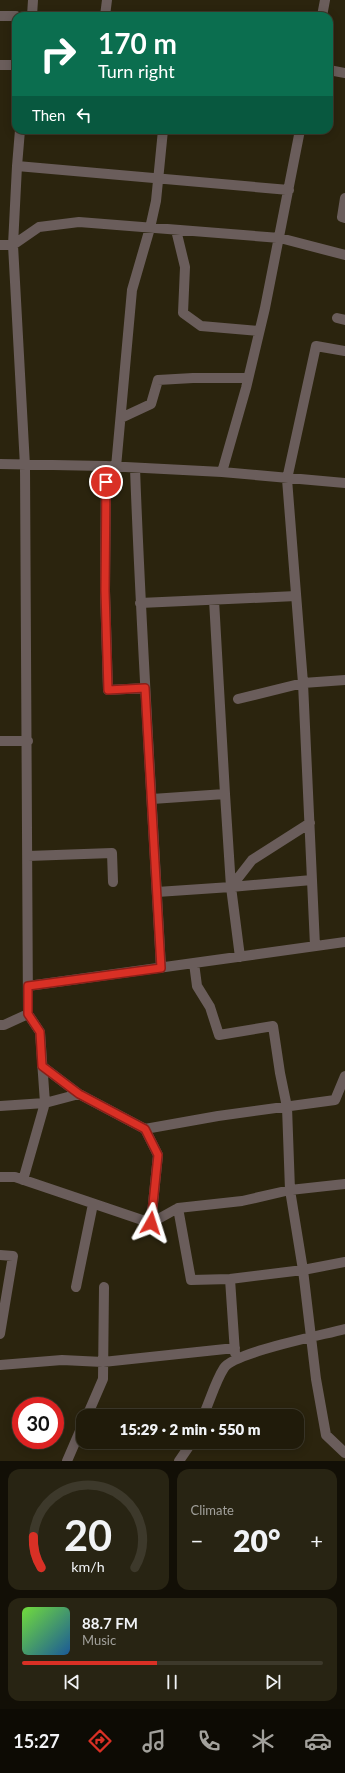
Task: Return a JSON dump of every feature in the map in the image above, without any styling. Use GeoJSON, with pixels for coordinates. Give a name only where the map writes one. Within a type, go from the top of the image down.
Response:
{"type":"FeatureCollection","features":[{"type":"Feature","properties":{"kind":"street"},"geometry":{"type":"LineString","coordinates":[[32,12],[33,0]]}},
{"type":"Feature","properties":{"kind":"street"},"geometry":{"type":"LineString","coordinates":[[106,12],[107,0]]}},
{"type":"Feature","properties":{"kind":"street"},"geometry":{"type":"LineString","coordinates":[[323,12],[325,0]]}},
{"type":"Feature","properties":{"kind":"street"},"geometry":{"type":"LineString","coordinates":[[0,16],[12,16]]}},
{"type":"Feature","properties":{"kind":"street"},"geometry":{"type":"LineString","coordinates":[[0,65],[12,65]]}},
{"type":"Feature","properties":{"kind":"street"},"geometry":{"type":"LineString","coordinates":[[333,70],[345,72]]}},
{"type":"Feature","properties":{"kind":"street"},"geometry":{"type":"LineString","coordinates":[[20,134],[13,245],[25,466],[28,741],[28,1014],[40,1032],[45,1103],[23,1180]]}},
{"type":"Feature","properties":{"kind":"street"},"geometry":{"type":"LineString","coordinates":[[116,467],[132,290],[150,228],[156,201],[157,178],[162,134]]}},
{"type":"Feature","properties":{"kind":"street"},"geometry":{"type":"LineString","coordinates":[[222,472],[248,378],[259,331],[280,238],[299,134]]}},
{"type":"Feature","properties":{"kind":"street"},"geometry":{"type":"LineString","coordinates":[[17,166],[289,190]]}},
{"type":"Feature","properties":{"kind":"street"},"geometry":{"type":"LineString","coordinates":[[345,198],[342,218],[345,218]]}},
{"type":"Feature","properties":{"kind":"street"},"geometry":{"type":"LineString","coordinates":[[0,246],[13,245],[39,227],[79,222],[280,238],[345,255]]}},
{"type":"Feature","properties":{"kind":"street"},"geometry":{"type":"LineString","coordinates":[[176,230],[185,267],[183,313],[201,326],[259,331]]}},
{"type":"Feature","properties":{"kind":"street"},"geometry":{"type":"LineString","coordinates":[[315,946],[303,683],[287,479],[316,346],[345,351]]}},
{"type":"Feature","properties":{"kind":"street"},"geometry":{"type":"LineString","coordinates":[[121,418],[151,404],[158,380],[193,378],[248,378]]}},
{"type":"Feature","properties":{"kind":"street"},"geometry":{"type":"LineString","coordinates":[[0,464],[25,466],[106,466],[222,472],[345,483]]}},
{"type":"Feature","properties":{"kind":"street"},"geometry":{"type":"LineString","coordinates":[[106,466],[105,591],[108,690],[145,688]]}},
{"type":"Feature","properties":{"kind":"street"},"geometry":{"type":"LineString","coordinates":[[135,468],[140,603],[161,968]]}},
{"type":"Feature","properties":{"kind":"street"},"geometry":{"type":"LineString","coordinates":[[140,603],[296,596]]}},
{"type":"Feature","properties":{"kind":"street"},"geometry":{"type":"LineString","coordinates":[[214,600],[231,887],[240,957]]}},
{"type":"Feature","properties":{"kind":"street"},"geometry":{"type":"LineString","coordinates":[[238,698],[303,683],[345,680]]}},
{"type":"Feature","properties":{"kind":"street"},"geometry":{"type":"LineString","coordinates":[[0,741],[28,741]]}},
{"type":"Feature","properties":{"kind":"street"},"geometry":{"type":"LineString","coordinates":[[152,799],[225,794]]}},
{"type":"Feature","properties":{"kind":"street"},"geometry":{"type":"LineString","coordinates":[[231,887],[252,860],[310,823]]}},
{"type":"Feature","properties":{"kind":"street"},"geometry":{"type":"LineString","coordinates":[[28,856],[112,853],[113,882]]}},
{"type":"Feature","properties":{"kind":"street"},"geometry":{"type":"LineString","coordinates":[[157,892],[312,880]]}},
{"type":"Feature","properties":{"kind":"street"},"geometry":{"type":"LineString","coordinates":[[28,986],[345,942]]}},
{"type":"Feature","properties":{"kind":"street"},"geometry":{"type":"LineString","coordinates":[[194,963],[197,986],[210,1007],[219,1034],[273,1026],[287,1107],[290,1190],[303,1270],[316,1379],[326,1435],[345,1453]]}},
{"type":"Feature","properties":{"kind":"street"},"geometry":{"type":"LineString","coordinates":[[0,1025],[28,1014]]}},
{"type":"Feature","properties":{"kind":"street"},"geometry":{"type":"LineString","coordinates":[[42,1066],[79,1094],[145,1129],[158,1155],[151,1223]]}},
{"type":"Feature","properties":{"kind":"street"},"geometry":{"type":"LineString","coordinates":[[334,1100],[345,1076]]}},
{"type":"Feature","properties":{"kind":"street"},"geometry":{"type":"LineString","coordinates":[[0,1106],[45,1103],[79,1094]]}},
{"type":"Feature","properties":{"kind":"street"},"geometry":{"type":"LineString","coordinates":[[145,1129],[218,1116],[345,1099]]}},
{"type":"Feature","properties":{"kind":"street"},"geometry":{"type":"LineString","coordinates":[[0,1177],[15,1177],[151,1223],[178,1208],[242,1201],[290,1190],[345,1184]]}},
{"type":"Feature","properties":{"kind":"street"},"geometry":{"type":"LineString","coordinates":[[76,1287],[93,1204]]}},
{"type":"Feature","properties":{"kind":"street"},"geometry":{"type":"LineString","coordinates":[[178,1208],[191,1280],[230,1279],[303,1270],[345,1262]]}},
{"type":"Feature","properties":{"kind":"street"},"geometry":{"type":"LineString","coordinates":[[0,1255],[13,1256],[0,1334]]}},
{"type":"Feature","properties":{"kind":"street"},"geometry":{"type":"LineString","coordinates":[[230,1279],[236,1359]]}},
{"type":"Feature","properties":{"kind":"street"},"geometry":{"type":"LineString","coordinates":[[90,1409],[103,1379],[104,1287]]}},
{"type":"Feature","properties":{"kind":"street"},"geometry":{"type":"LineString","coordinates":[[206,1409],[224,1367],[236,1359],[268,1347],[312,1338],[345,1329]]}},
{"type":"Feature","properties":{"kind":"street"},"geometry":{"type":"LineString","coordinates":[[0,1364],[62,1360],[103,1362],[235,1348]]}},
{"type":"Feature","properties":{"kind":"street"},"geometry":{"type":"LineString","coordinates":[[67,1461],[76,1440]]}},
{"type":"Feature","properties":{"kind":"street"},"geometry":{"type":"LineString","coordinates":[[179,1461],[187,1449]]}},
{"type":"Feature","properties":{"kind":"route"},"geometry":{"type":"LineString","coordinates":[[106,482],[105,591],[108,690],[145,688],[151,770],[161,968],[28,986],[28,1014],[40,1032],[42,1066],[79,1094],[145,1129],[158,1155],[151,1223]]}}]}
